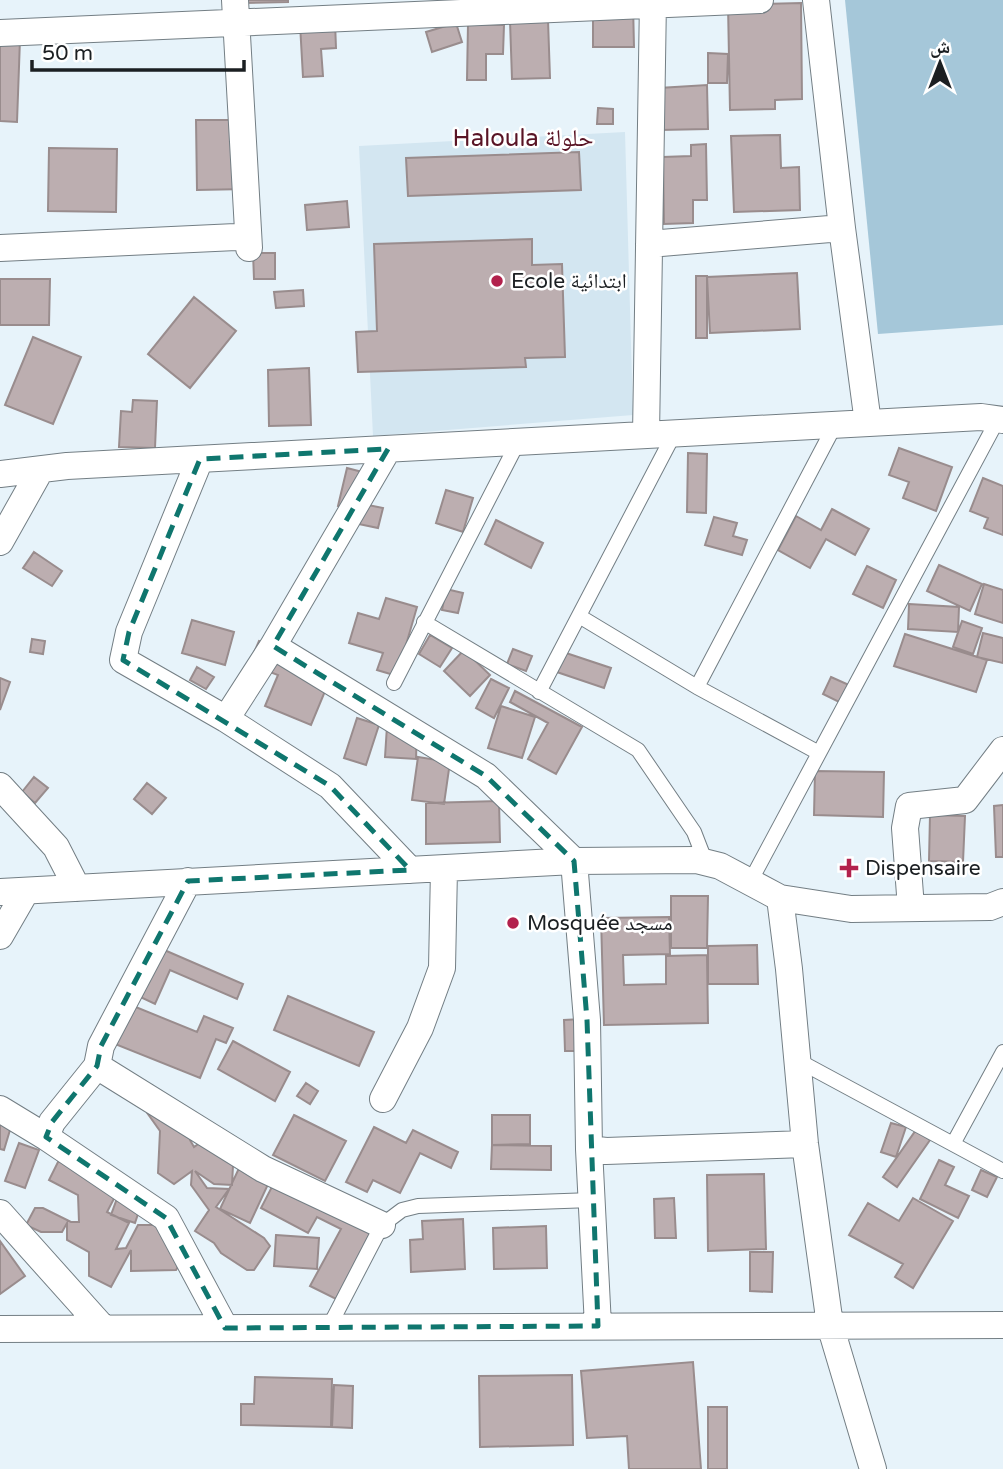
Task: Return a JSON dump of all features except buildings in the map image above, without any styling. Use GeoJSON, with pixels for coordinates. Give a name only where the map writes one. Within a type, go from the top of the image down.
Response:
{"type":"FeatureCollection","features":[{"type":"Feature","properties":{"kind":"street"},"geometry":{"type":"LineString","coordinates":[[0,33],[234,12],[760,0]]}},
{"type":"Feature","properties":{"kind":"street"},"geometry":{"type":"LineString","coordinates":[[816,0],[868,423]]}},
{"type":"Feature","properties":{"kind":"street"},"geometry":{"type":"LineString","coordinates":[[646,435],[653,3]]}},
{"type":"Feature","properties":{"kind":"street"},"geometry":{"type":"LineString","coordinates":[[0,248],[242,242],[234,12]]}},
{"type":"Feature","properties":{"kind":"street"},"geometry":{"type":"LineString","coordinates":[[649,244],[842,228]]}},
{"type":"Feature","properties":{"kind":"street"},"geometry":{"type":"LineString","coordinates":[[0,474],[200,459],[981,417],[1000,419]]}},
{"type":"Feature","properties":{"kind":"street"},"geometry":{"type":"LineString","coordinates":[[226,719],[273,646],[388,449]]}},
{"type":"Feature","properties":{"kind":"street"},"geometry":{"type":"LineString","coordinates":[[200,459],[129,632],[123,660],[226,719],[330,786],[410,870]]}},
{"type":"Feature","properties":{"kind":"street"},"geometry":{"type":"LineString","coordinates":[[0,542],[41,469]]}},
{"type":"Feature","properties":{"kind":"street"},"geometry":{"type":"LineString","coordinates":[[273,646],[486,776],[574,861],[587,1020],[589,1149],[598,1326]]}},
{"type":"Feature","properties":{"kind":"street"},"geometry":{"type":"LineString","coordinates":[[911,908],[905,828],[909,806],[965,800],[1003,750]]}},
{"type":"Feature","properties":{"kind":"street"},"geometry":{"type":"LineString","coordinates":[[0,786],[56,847],[78,888]]}},
{"type":"Feature","properties":{"kind":"street"},"geometry":{"type":"LineString","coordinates":[[0,892],[574,861],[696,860],[720,866],[780,898],[851,909],[990,907],[1003,902]]}},
{"type":"Feature","properties":{"kind":"street"},"geometry":{"type":"LineString","coordinates":[[383,1099],[420,1028],[442,968],[443,869]]}},
{"type":"Feature","properties":{"kind":"street"},"geometry":{"type":"LineString","coordinates":[[46,1137],[52,1122],[97,1066],[101,1046],[188,881]]}},
{"type":"Feature","properties":{"kind":"street"},"geometry":{"type":"LineString","coordinates":[[0,936],[26,891]]}},
{"type":"Feature","properties":{"kind":"street"},"geometry":{"type":"LineString","coordinates":[[780,898],[805,1144],[830,1325],[873,1469]]}},
{"type":"Feature","properties":{"kind":"street"},"geometry":{"type":"LineString","coordinates":[[97,1066],[263,1169],[382,1225]]}},
{"type":"Feature","properties":{"kind":"street"},"geometry":{"type":"LineString","coordinates":[[0,1109],[166,1218],[225,1328]]}},
{"type":"Feature","properties":{"kind":"street"},"geometry":{"type":"LineString","coordinates":[[589,1149],[606,1151],[805,1144]]}},
{"type":"Feature","properties":{"kind":"street"},"geometry":{"type":"LineString","coordinates":[[0,1213],[103,1328]]}},
{"type":"Feature","properties":{"kind":"street"},"geometry":{"type":"LineString","coordinates":[[0,1329],[1003,1325]]}},
{"type":"Feature","properties":{"kind":"lane"},"geometry":{"type":"LineString","coordinates":[[751,882],[1000,419]]}},
{"type":"Feature","properties":{"kind":"lane"},"geometry":{"type":"LineString","coordinates":[[697,687],[835,425]]}},
{"type":"Feature","properties":{"kind":"lane"},"geometry":{"type":"LineString","coordinates":[[539,692],[674,434]]}},
{"type":"Feature","properties":{"kind":"lane"},"geometry":{"type":"LineString","coordinates":[[394,683],[518,442]]}},
{"type":"Feature","properties":{"kind":"lane"},"geometry":{"type":"LineString","coordinates":[[579,616],[697,687],[819,753]]}},
{"type":"Feature","properties":{"kind":"lane"},"geometry":{"type":"LineString","coordinates":[[424,622],[638,750],[694,832],[706,863]]}},
{"type":"Feature","properties":{"kind":"lane"},"geometry":{"type":"LineString","coordinates":[[953,1144],[1003,1052]]}},
{"type":"Feature","properties":{"kind":"lane"},"geometry":{"type":"LineString","coordinates":[[797,1060],[1003,1171]]}},
{"type":"Feature","properties":{"kind":"lane"},"geometry":{"type":"LineString","coordinates":[[329,1327],[382,1225],[402,1210],[418,1206],[592,1200]]}},
{"type":"Feature","properties":{"kind":"highlighted area"},"geometry":{"type":"Polygon","coordinates":[[[388,449],[273,646],[486,776],[574,861],[587,1020],[598,1326],[225,1328],[166,1218],[46,1137],[52,1122],[97,1066],[101,1046],[188,881],[410,870],[330,786],[123,660],[129,632],[200,459],[388,449]]]}},
{"type":"Feature","properties":{"kind":"shaded area"},"geometry":{"type":"Polygon","coordinates":[[[845,0],[1003,0],[1003,325],[878,334],[845,0]]]}},
{"type":"Feature","properties":{"kind":"shaded area","name":"Ecole ابتدائية"},"geometry":{"type":"Polygon","coordinates":[[[625,132],[633,415],[373,436],[359,146],[625,132]]]}},
{"type":"Feature","properties":{"kind":"place","name":"Ecole ابتدائية"},"geometry":{"type":"Point","coordinates":[497,281]}},
{"type":"Feature","properties":{"kind":"place","name":"Dispensaire"},"geometry":{"type":"Point","coordinates":[849,868]}},
{"type":"Feature","properties":{"kind":"place","name":"Mosquée مسجد"},"geometry":{"type":"Point","coordinates":[513,923]}},
{"type":"Feature","properties":{"kind":"district","name":"Haloula حلولة"},"geometry":{"type":"Point","coordinates":[523,138]}}]}
